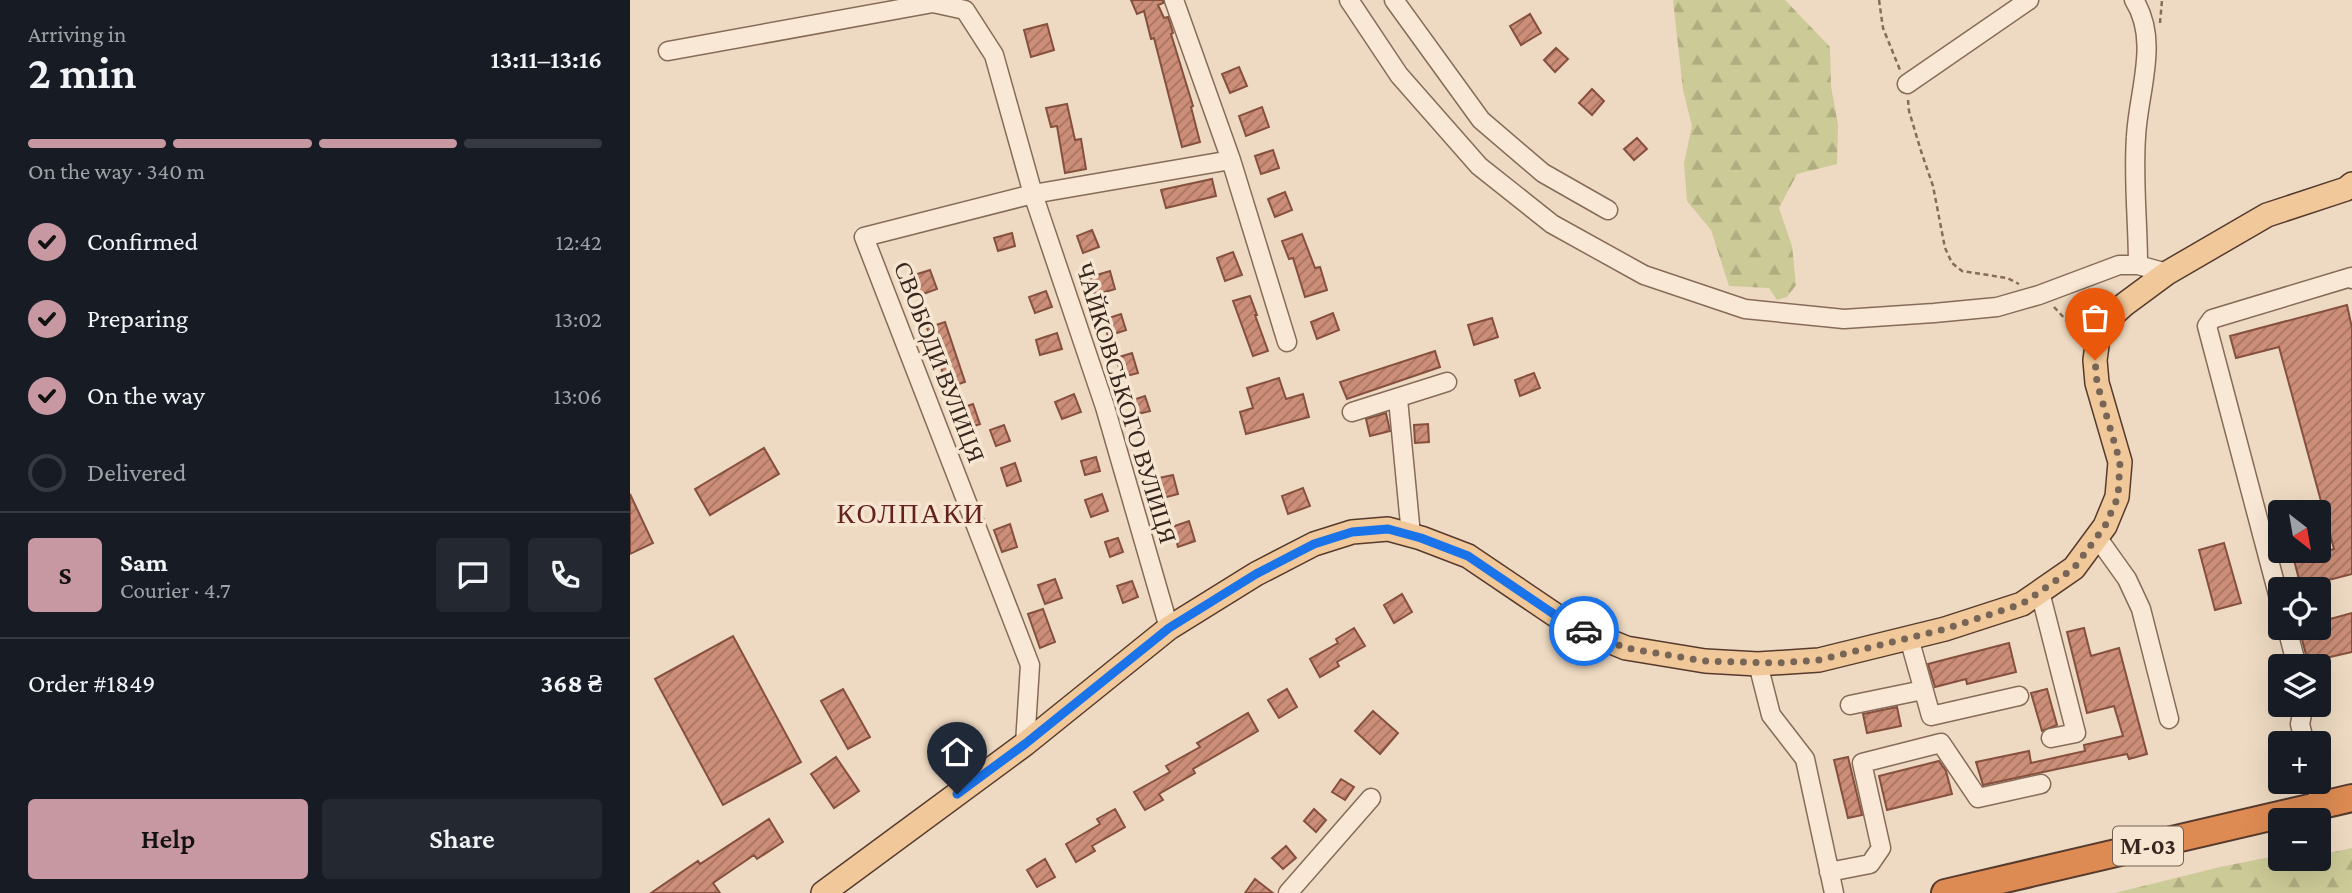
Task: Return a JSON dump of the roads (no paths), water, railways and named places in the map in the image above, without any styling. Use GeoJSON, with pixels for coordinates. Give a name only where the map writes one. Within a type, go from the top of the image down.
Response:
{"type":"FeatureCollection","features":[{"type":"Feature","properties":{"kind":"highway","name":"М-03"},"geometry":{"type":"LineString","coordinates":[[1945,893],[2319,794],[2352,799]]}},
{"type":"Feature","properties":{"kind":"main road"},"geometry":{"type":"LineString","coordinates":[[822,893],[1025,744],[1169,628],[1256,574],[1314,544],[1352,532],[1388,529],[1416,536],[1468,556],[1570,625],[1626,648],[1704,661],[1758,664],[1819,660],[1945,629],[2022,604],[2074,568],[2105,526],[2118,497],[2120,462],[2097,383],[2095,360],[2098,338],[2108,320],[2167,273],[2267,215],[2346,189],[2352,184]]}},
{"type":"Feature","properties":{"kind":"street"},"geometry":{"type":"LineString","coordinates":[[1174,0],[1231,160],[1287,342]]}},
{"type":"Feature","properties":{"kind":"street"},"geometry":{"type":"LineString","coordinates":[[1349,0],[1399,75],[1479,166],[1552,224],[1644,275],[1745,309],[1844,319],[1997,307],[2039,295],[2119,265],[2138,265],[2167,273]]}},
{"type":"Feature","properties":{"kind":"street"},"geometry":{"type":"LineString","coordinates":[[1394,0],[1481,120],[1543,173],[1608,210]]}},
{"type":"Feature","properties":{"kind":"street"},"geometry":{"type":"LineString","coordinates":[[1907,84],[2029,0]]}},
{"type":"Feature","properties":{"kind":"street"},"geometry":{"type":"LineString","coordinates":[[2134,0],[2145,26],[2147,45],[2136,136],[2138,265]]}},
{"type":"Feature","properties":{"kind":"street","name":"ЧАЙКОВСЬКОГО ВУЛИЦЯ"},"geometry":{"type":"LineString","coordinates":[[668,51],[933,3],[965,10],[995,55],[1033,194],[1105,407],[1169,628]]}},
{"type":"Feature","properties":{"kind":"street"},"geometry":{"type":"LineString","coordinates":[[1033,194],[1231,160]]}},
{"type":"Feature","properties":{"kind":"street","name":"СВОБОДИ ВУЛИЦЯ"},"geometry":{"type":"LineString","coordinates":[[1025,744],[1030,665],[864,237],[1033,194]]}},
{"type":"Feature","properties":{"kind":"street"},"geometry":{"type":"LineString","coordinates":[[2274,577],[2207,326],[2211,319],[2351,277],[2352,279]]}},
{"type":"Feature","properties":{"kind":"street"},"geometry":{"type":"LineString","coordinates":[[1352,412],[1447,382]]}},
{"type":"Feature","properties":{"kind":"street"},"geometry":{"type":"LineString","coordinates":[[1398,399],[1416,536]]}},
{"type":"Feature","properties":{"kind":"street"},"geometry":{"type":"LineString","coordinates":[[2097,537],[2127,579],[2141,609],[2169,719]]}},
{"type":"Feature","properties":{"kind":"street"},"geometry":{"type":"LineString","coordinates":[[2040,592],[2076,733],[2051,738]]}},
{"type":"Feature","properties":{"kind":"street"},"geometry":{"type":"LineString","coordinates":[[1909,638],[1931,716],[2018,696]]}},
{"type":"Feature","properties":{"kind":"street"},"geometry":{"type":"LineString","coordinates":[[1758,664],[1771,715],[1805,759],[1834,893]]}},
{"type":"Feature","properties":{"kind":"street"},"geometry":{"type":"LineString","coordinates":[[1850,705],[1923,690]]}},
{"type":"Feature","properties":{"kind":"street"},"geometry":{"type":"LineString","coordinates":[[1829,872],[1870,864],[1881,848],[1862,763],[1941,743],[1978,798],[2041,783]]}},
{"type":"Feature","properties":{"kind":"street"},"geometry":{"type":"LineString","coordinates":[[1288,893],[1371,798]]}},
{"type":"Feature","properties":{"kind":"district","name":"КОЛПАКИ"},"geometry":{"type":"Point","coordinates":[911,513]}}]}
